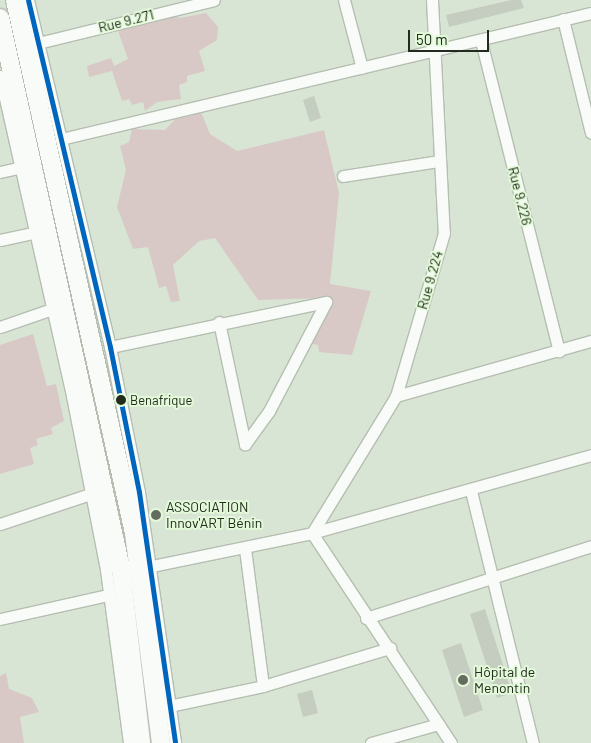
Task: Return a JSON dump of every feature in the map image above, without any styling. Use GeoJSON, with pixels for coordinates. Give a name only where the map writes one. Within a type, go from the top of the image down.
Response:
{"type":"FeatureCollection","features":[{"type":"Feature","properties":{"kind":"highway"},"geometry":{"type":"LineString","coordinates":[[15,0],[144,568],[161,743]]}},
{"type":"Feature","properties":{"kind":"highway"},"geometry":{"type":"LineString","coordinates":[[0,18],[113,569],[142,743]]}},
{"type":"Feature","properties":{"kind":"street"},"geometry":{"type":"LineString","coordinates":[[28,0],[110,347],[144,568],[175,743]]}},
{"type":"Feature","properties":{"kind":"street","name":"Rue 9.271"},"geometry":{"type":"LineString","coordinates":[[38,42],[214,0]]}},
{"type":"Feature","properties":{"kind":"street"},"geometry":{"type":"LineString","coordinates":[[344,0],[362,68]]}},
{"type":"Feature","properties":{"kind":"street","name":"Rue 9.224"},"geometry":{"type":"LineString","coordinates":[[312,533],[396,396],[444,233],[439,161],[438,49],[432,0]]}},
{"type":"Feature","properties":{"kind":"street"},"geometry":{"type":"LineString","coordinates":[[61,139],[438,49],[481,41],[591,12]]}},
{"type":"Feature","properties":{"kind":"street"},"geometry":{"type":"LineString","coordinates":[[563,19],[591,133]]}},
{"type":"Feature","properties":{"kind":"street","name":"Rue 9.226"},"geometry":{"type":"LineString","coordinates":[[481,41],[559,351]]}},
{"type":"Feature","properties":{"kind":"street"},"geometry":{"type":"LineString","coordinates":[[0,76],[52,309],[90,494],[113,569],[108,595],[129,743]]}},
{"type":"Feature","properties":{"kind":"street"},"geometry":{"type":"LineString","coordinates":[[343,176],[439,161]]}},
{"type":"Feature","properties":{"kind":"street"},"geometry":{"type":"LineString","coordinates":[[0,172],[20,167]]}},
{"type":"Feature","properties":{"kind":"street"},"geometry":{"type":"LineString","coordinates":[[0,240],[34,233]]}},
{"type":"Feature","properties":{"kind":"street"},"geometry":{"type":"LineString","coordinates":[[110,347],[219,322],[326,302],[269,410],[245,444],[219,322]]}},
{"type":"Feature","properties":{"kind":"street"},"geometry":{"type":"LineString","coordinates":[[0,327],[52,309]]}},
{"type":"Feature","properties":{"kind":"street"},"geometry":{"type":"LineString","coordinates":[[396,396],[591,341]]}},
{"type":"Feature","properties":{"kind":"street"},"geometry":{"type":"LineString","coordinates":[[113,569],[144,568],[245,549],[471,491],[591,455]]}},
{"type":"Feature","properties":{"kind":"street"},"geometry":{"type":"LineString","coordinates":[[471,491],[532,743]]}},
{"type":"Feature","properties":{"kind":"street"},"geometry":{"type":"LineString","coordinates":[[0,524],[90,494]]}},
{"type":"Feature","properties":{"kind":"street"},"geometry":{"type":"LineString","coordinates":[[312,533],[366,618],[390,648],[451,743]]}},
{"type":"Feature","properties":{"kind":"street"},"geometry":{"type":"LineString","coordinates":[[366,618],[591,546]]}},
{"type":"Feature","properties":{"kind":"street"},"geometry":{"type":"LineString","coordinates":[[245,549],[263,686]]}},
{"type":"Feature","properties":{"kind":"street"},"geometry":{"type":"LineString","coordinates":[[0,619],[108,595]]}},
{"type":"Feature","properties":{"kind":"street"},"geometry":{"type":"LineString","coordinates":[[169,706],[263,686],[390,648]]}},
{"type":"Feature","properties":{"kind":"street"},"geometry":{"type":"LineString","coordinates":[[371,743],[438,724]]}},
{"type":"Feature","properties":{"kind":"shaded area"},"geometry":{"type":"Polygon","coordinates":[[[206,13],[218,27],[217,40],[199,51],[205,71],[187,76],[187,82],[179,85],[181,99],[157,102],[145,111],[143,102],[132,105],[129,99],[122,101],[112,71],[89,77],[87,66],[111,58],[114,66],[128,59],[117,28],[172,15],[180,18],[206,13]]]}},
{"type":"Feature","properties":{"kind":"shaded area"},"geometry":{"type":"Polygon","coordinates":[[[201,112],[210,134],[237,151],[324,130],[339,193],[330,284],[371,291],[352,355],[319,352],[318,345],[312,344],[326,298],[258,300],[215,238],[199,241],[173,265],[180,301],[171,302],[166,286],[159,288],[148,247],[133,249],[117,207],[126,170],[120,146],[129,142],[132,129],[165,130],[178,116],[201,112]]]}},
{"type":"Feature","properties":{"kind":"shaded area"},"geometry":{"type":"Polygon","coordinates":[[[33,334],[47,386],[56,384],[64,421],[51,428],[53,434],[36,439],[38,445],[30,448],[34,464],[0,474],[0,345],[33,334]]]}},
{"type":"Feature","properties":{"kind":"shaded area"},"geometry":{"type":"Polygon","coordinates":[[[6,673],[9,689],[32,698],[39,712],[20,717],[24,743],[0,743],[0,676],[6,673]]]}},
{"type":"Feature","properties":{"kind":"building"},"geometry":{"type":"Polygon","coordinates":[[[511,0],[521,0],[524,8],[449,27],[446,15],[511,0]]]}},
{"type":"Feature","properties":{"kind":"building"},"geometry":{"type":"Polygon","coordinates":[[[314,96],[321,118],[310,122],[303,100],[314,96]]]}},
{"type":"Feature","properties":{"kind":"building"},"geometry":{"type":"Polygon","coordinates":[[[485,609],[512,693],[497,698],[470,614],[485,609]]]}},
{"type":"Feature","properties":{"kind":"building","name":"Hôpital de Menontin"},"geometry":{"type":"Polygon","coordinates":[[[461,643],[483,710],[464,717],[442,650],[461,643]]]}},
{"type":"Feature","properties":{"kind":"building"},"geometry":{"type":"Polygon","coordinates":[[[312,690],[318,713],[303,717],[297,694],[312,690]]]}},
{"type":"Feature","properties":{"kind":"transit line"},"geometry":{"type":"LineString","coordinates":[[28,0],[110,347],[139,492],[175,743]]}},
{"type":"Feature","properties":{"kind":"place","name":"Benafrique"},"geometry":{"type":"Point","coordinates":[121,400]}},
{"type":"Feature","properties":{"kind":"place","name":"ASSOCIATION Innov'ART Bénin"},"geometry":{"type":"Point","coordinates":[156,515]}},
{"type":"Feature","properties":{"kind":"place","name":"Hôpital de Menontin"},"geometry":{"type":"Point","coordinates":[463,680]}}]}
